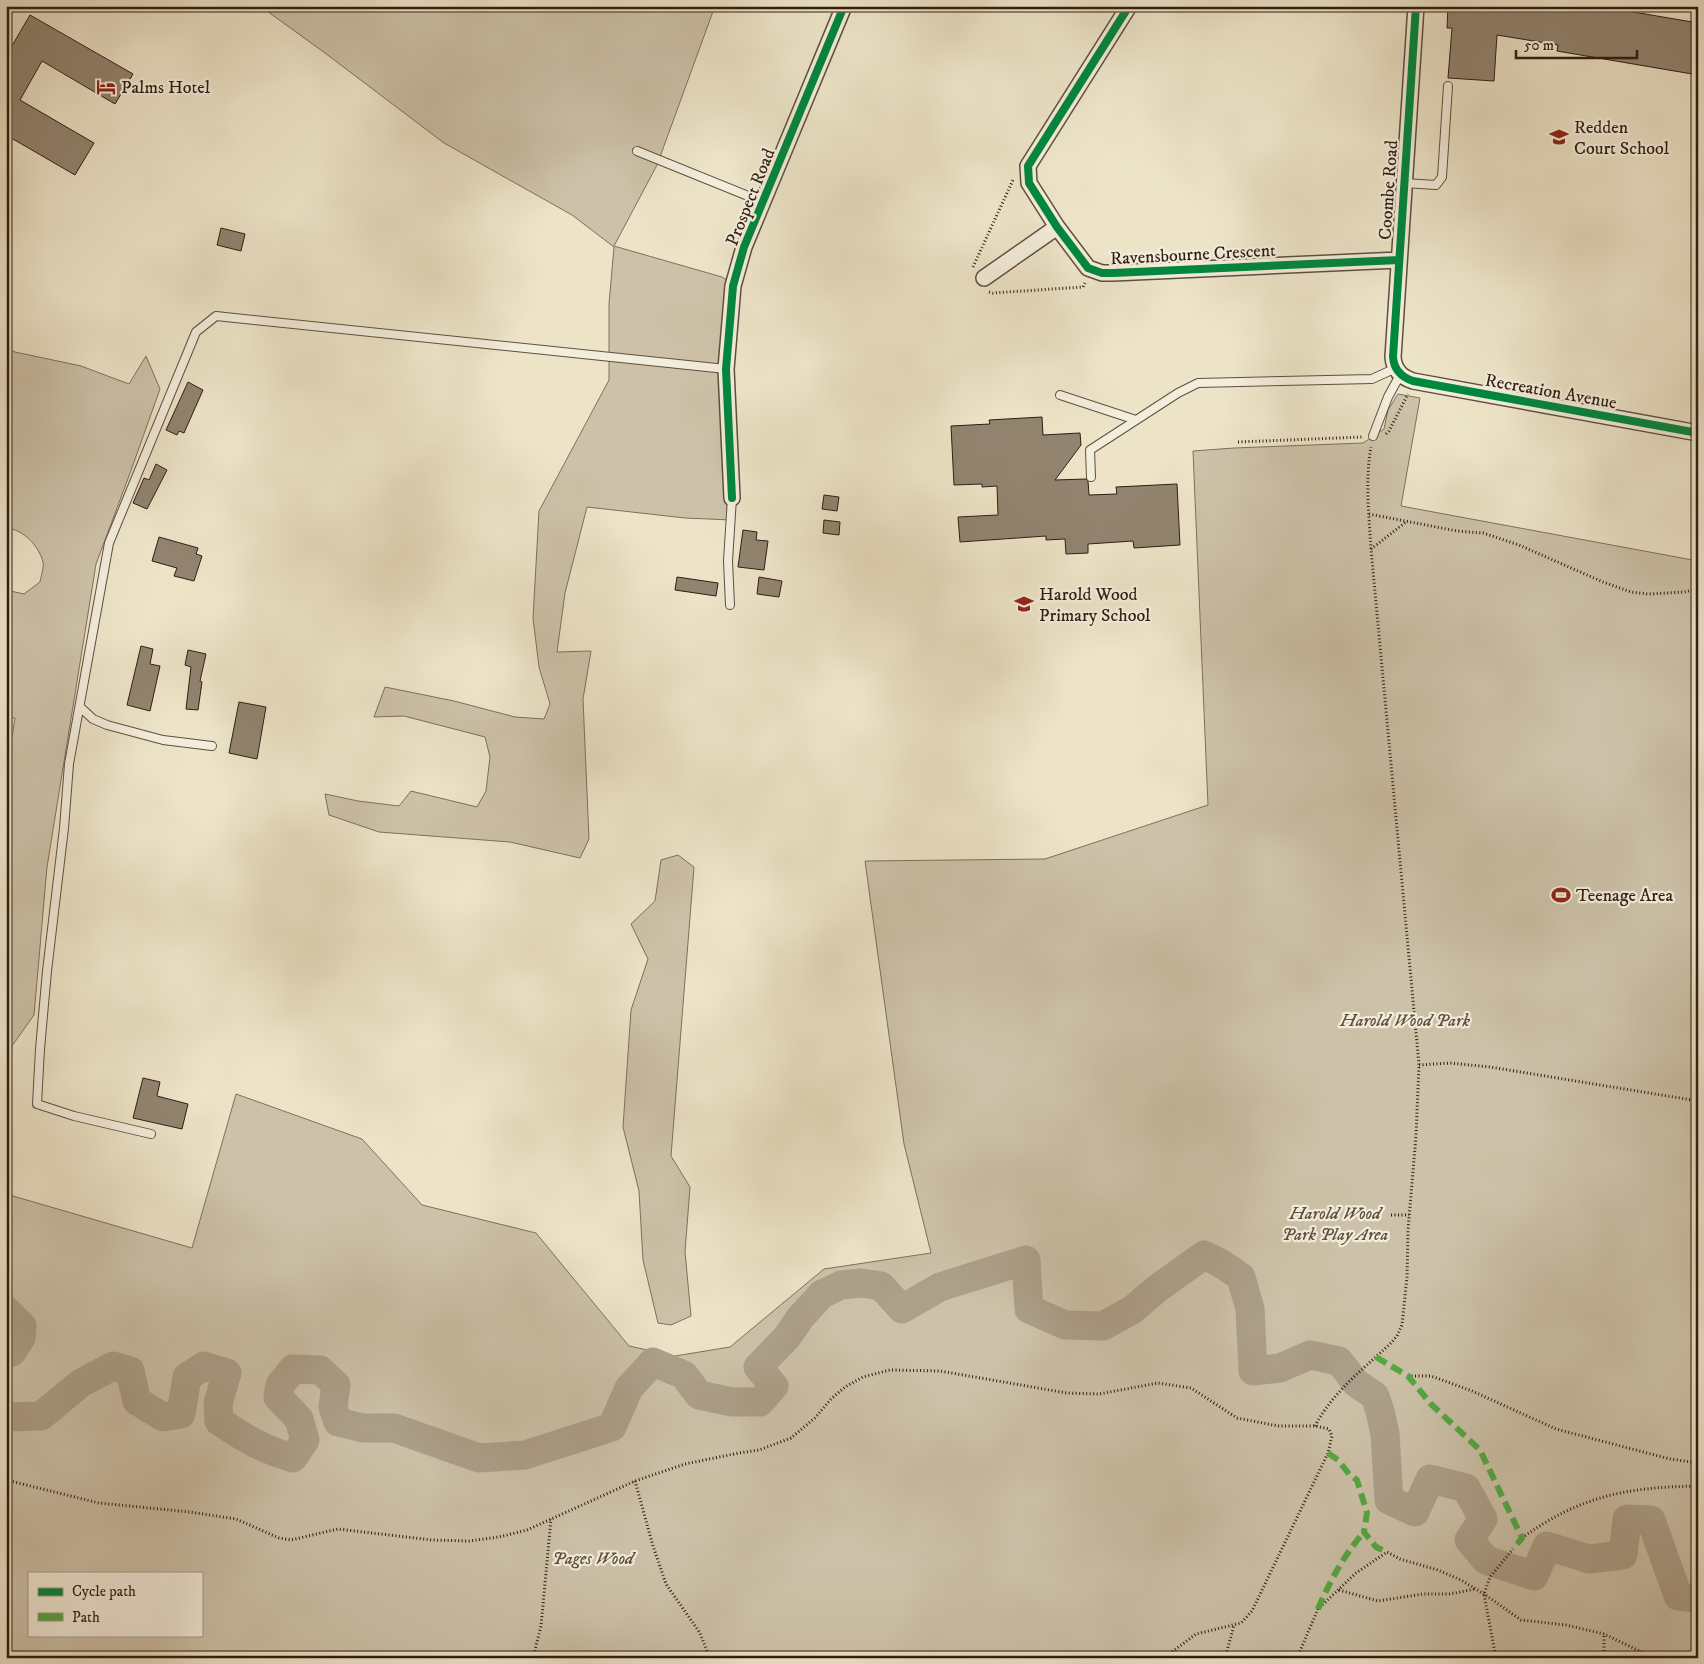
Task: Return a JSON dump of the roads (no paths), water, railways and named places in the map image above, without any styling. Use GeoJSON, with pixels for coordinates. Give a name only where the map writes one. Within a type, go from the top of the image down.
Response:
{"type":"FeatureCollection","features":[{"type":"Feature","properties":{"kind":"street","name":"Prospect Road"},"geometry":{"type":"LineString","coordinates":[[732,498],[726,369],[733,286],[744,247],[844,6]]}},
{"type":"Feature","properties":{"kind":"street","name":"Ravensbourne Crescent"},"geometry":{"type":"LineString","coordinates":[[1129,6],[1028,166],[1029,183],[1057,227],[1088,268],[1102,273],[1399,260]]}},
{"type":"Feature","properties":{"kind":"street","name":"Coombe Road"},"geometry":{"type":"LineString","coordinates":[[1403,375],[1393,357],[1416,6]]}},
{"type":"Feature","properties":{"kind":"street"},"geometry":{"type":"LineString","coordinates":[[984,278],[1057,227]]}},
{"type":"Feature","properties":{"kind":"street","name":"Recreation Avenue"},"geometry":{"type":"LineString","coordinates":[[1403,375],[1698,433]]}},
{"type":"Feature","properties":{"kind":"lane"},"geometry":{"type":"LineString","coordinates":[[1425,6],[1434,7]]}},
{"type":"Feature","properties":{"kind":"lane"},"geometry":{"type":"LineString","coordinates":[[1404,183],[1436,185],[1442,177],[1448,86]]}},
{"type":"Feature","properties":{"kind":"lane"},"geometry":{"type":"LineString","coordinates":[[637,150],[763,202]]}},
{"type":"Feature","properties":{"kind":"lane"},"geometry":{"type":"LineString","coordinates":[[151,1134],[74,1116],[37,1104],[40,1049],[64,828],[69,764],[109,543],[196,332],[216,316],[726,369]]}},
{"type":"Feature","properties":{"kind":"lane"},"geometry":{"type":"LineString","coordinates":[[1091,477],[1090,450],[1198,382],[1372,379],[1403,375]]}},
{"type":"Feature","properties":{"kind":"lane"},"geometry":{"type":"LineString","coordinates":[[1373,436],[1388,397],[1403,375]]}},
{"type":"Feature","properties":{"kind":"lane"},"geometry":{"type":"LineString","coordinates":[[1060,395],[1136,420]]}},
{"type":"Feature","properties":{"kind":"lane"},"geometry":{"type":"LineString","coordinates":[[730,605],[728,561],[732,498]]}},
{"type":"Feature","properties":{"kind":"lane"},"geometry":{"type":"LineString","coordinates":[[80,707],[93,719],[107,725],[163,740],[212,746]]}},
{"type":"Feature","properties":{"kind":"waterway"},"geometry":{"type":"LineString","coordinates":[[6,1417],[41,1416],[81,1383],[113,1366],[130,1371],[137,1401],[163,1417],[181,1414],[187,1377],[204,1366],[227,1373],[218,1403],[219,1421],[254,1443],[293,1458],[305,1440],[299,1419],[278,1397],[280,1385],[293,1369],[320,1370],[336,1385],[333,1407],[338,1422],[363,1428],[394,1428],[479,1458],[525,1455],[612,1427],[629,1388],[653,1362],[684,1375],[699,1395],[732,1402],[760,1402],[774,1386],[758,1367],[787,1337],[800,1318],[822,1294],[841,1285],[861,1283],[881,1286],[902,1309],[940,1287],[1026,1260],[1029,1309],[1065,1325],[1103,1326],[1132,1310],[1158,1288],[1204,1255],[1241,1277],[1250,1309],[1253,1371],[1280,1368],[1310,1355],[1339,1361],[1356,1383],[1375,1396],[1385,1434],[1389,1500],[1415,1512],[1430,1479],[1466,1488],[1483,1519],[1469,1540],[1486,1560],[1534,1576],[1547,1546],[1589,1559],[1623,1555],[1627,1519],[1651,1520],[1678,1596],[1698,1599]]}},
{"type":"Feature","properties":{"kind":"waterway"},"geometry":{"type":"LineString","coordinates":[[6,1310],[22,1326],[21,1338],[12,1352],[6,1349]]}},
{"type":"Feature","properties":{"kind":"place","name":"Palms Hotel"},"geometry":{"type":"Point","coordinates":[106,87]}},
{"type":"Feature","properties":{"kind":"place","name":"Redden Court School"},"geometry":{"type":"Point","coordinates":[1559,137]}},
{"type":"Feature","properties":{"kind":"place","name":"Harold Wood Primary School"},"geometry":{"type":"Point","coordinates":[1024,604]}},
{"type":"Feature","properties":{"kind":"place","name":"Teenage Area"},"geometry":{"type":"Point","coordinates":[1561,895]}},
{"type":"Feature","properties":{"kind":"park label","name":"Harold Wood Park"},"geometry":{"type":"Point","coordinates":[1405,1020]}},
{"type":"Feature","properties":{"kind":"park label","name":"Harold Wood Park Play Area"},"geometry":{"type":"Point","coordinates":[1335,1223]}},
{"type":"Feature","properties":{"kind":"park label","name":"Pages Wood"},"geometry":{"type":"Point","coordinates":[593,1558]}}]}
